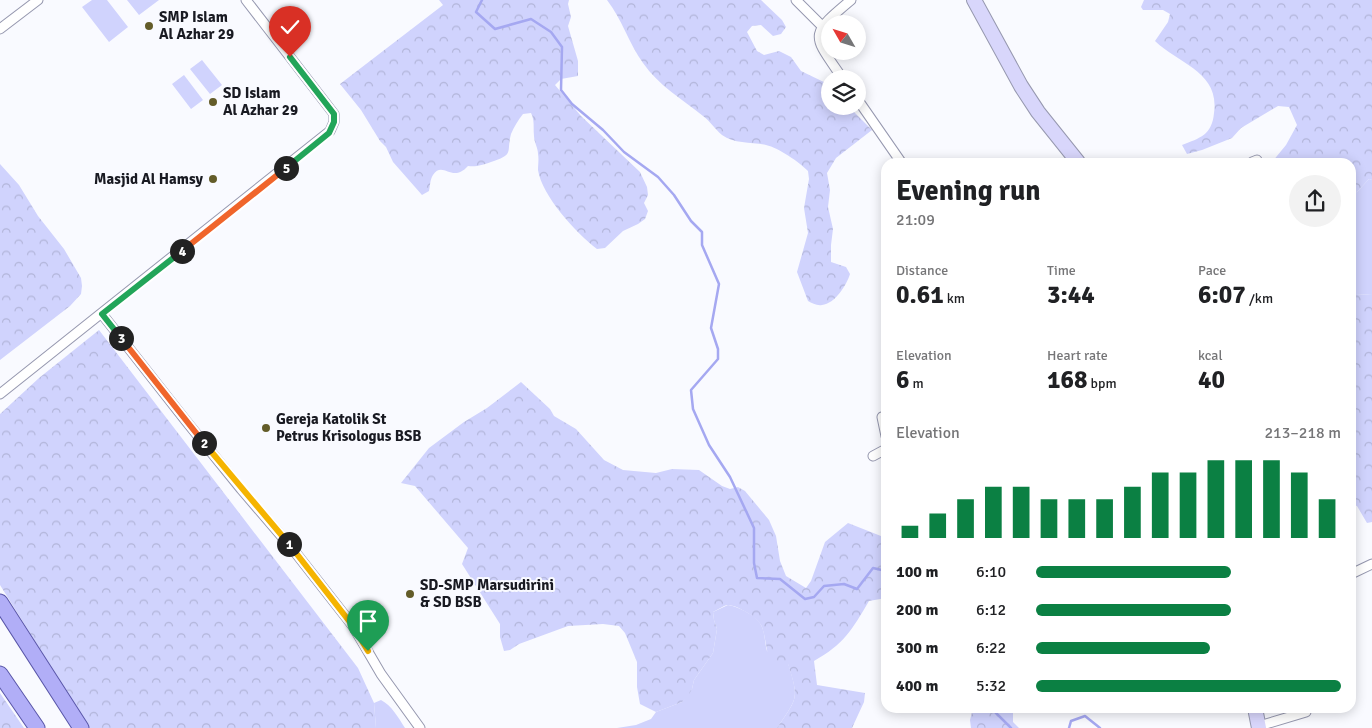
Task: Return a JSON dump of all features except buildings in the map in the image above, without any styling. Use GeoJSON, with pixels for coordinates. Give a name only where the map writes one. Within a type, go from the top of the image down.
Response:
{"type":"FeatureCollection","features":[{"type":"Feature","properties":{"kind":"main road"},"geometry":{"type":"LineString","coordinates":[[974,0],[1003,55],[1038,112],[1075,158]]}},
{"type":"Feature","properties":{"kind":"main road"},"geometry":{"type":"LineString","coordinates":[[0,602],[81,728]]}},
{"type":"Feature","properties":{"kind":"main road"},"geometry":{"type":"LineString","coordinates":[[0,674],[37,728]]}},
{"type":"Feature","properties":{"kind":"main road"},"geometry":{"type":"LineString","coordinates":[[1256,713],[1259,727]]}},
{"type":"Feature","properties":{"kind":"street"},"geometry":{"type":"LineString","coordinates":[[0,16],[3,27],[38,0]]}},
{"type":"Feature","properties":{"kind":"street"},"geometry":{"type":"LineString","coordinates":[[0,394],[330,131],[334,122],[334,114],[246,0]]}},
{"type":"Feature","properties":{"kind":"street"},"geometry":{"type":"LineString","coordinates":[[796,0],[821,25]]}},
{"type":"Feature","properties":{"kind":"street"},"geometry":{"type":"LineString","coordinates":[[833,15],[851,0]]}},
{"type":"Feature","properties":{"kind":"street"},"geometry":{"type":"LineString","coordinates":[[821,30],[818,42],[821,46]]}},
{"type":"Feature","properties":{"kind":"street"},"geometry":{"type":"LineString","coordinates":[[866,112],[898,158]]}},
{"type":"Feature","properties":{"kind":"street"},"geometry":{"type":"LineString","coordinates":[[102,314],[192,429],[295,552],[347,618],[381,674],[420,728]]}},
{"type":"Feature","properties":{"kind":"street"},"geometry":{"type":"LineString","coordinates":[[873,456],[881,452]]}},
{"type":"Feature","properties":{"kind":"street"},"geometry":{"type":"LineString","coordinates":[[1356,572],[1372,564]]}},
{"type":"Feature","properties":{"kind":"street"},"geometry":{"type":"LineString","coordinates":[[1259,727],[1303,713]]}},
{"type":"Feature","properties":{"kind":"green space"},"geometry":{"type":"Polygon","coordinates":[[[92,0],[107,0],[128,27],[109,42],[82,7],[92,0]]]}},
{"type":"Feature","properties":{"kind":"green space"},"geometry":{"type":"Polygon","coordinates":[[[127,0],[159,0],[139,15],[127,0]]]}},
{"type":"Feature","properties":{"kind":"green space"},"geometry":{"type":"Polygon","coordinates":[[[439,0],[569,0],[571,17],[568,26],[578,61],[578,76],[561,79],[555,85],[581,116],[640,172],[647,187],[648,195],[644,203],[648,211],[645,219],[623,231],[605,248],[597,249],[589,242],[561,213],[541,180],[531,113],[523,114],[518,121],[511,134],[507,155],[482,165],[468,166],[457,173],[444,170],[437,171],[431,179],[429,191],[422,195],[393,162],[386,147],[380,141],[361,110],[340,84],[443,5],[439,0]]]}},
{"type":"Feature","properties":{"kind":"green space"},"geometry":{"type":"Polygon","coordinates":[[[607,0],[761,0],[782,20],[786,27],[781,34],[773,36],[761,25],[752,26],[747,32],[757,51],[764,55],[779,51],[791,57],[801,71],[821,81],[821,115],[857,115],[872,130],[836,158],[827,173],[830,190],[828,207],[833,229],[831,262],[846,267],[850,274],[843,288],[827,304],[820,305],[808,301],[797,272],[808,233],[804,208],[809,179],[808,171],[777,149],[727,138],[719,133],[706,118],[663,85],[649,71],[638,56],[607,0]]]}},
{"type":"Feature","properties":{"kind":"green space"},"geometry":{"type":"Polygon","coordinates":[[[1144,0],[1372,0],[1372,180],[1369,179],[1356,192],[1356,158],[1275,158],[1286,145],[1297,125],[1289,107],[1278,106],[1241,128],[1232,138],[1187,154],[1182,145],[1200,138],[1211,126],[1214,113],[1214,99],[1211,88],[1196,70],[1155,41],[1168,22],[1170,14],[1163,10],[1143,10],[1141,7],[1144,0]]]}},
{"type":"Feature","properties":{"kind":"green space"},"geometry":{"type":"Polygon","coordinates":[[[202,60],[222,85],[210,94],[190,69],[202,60]]]}},
{"type":"Feature","properties":{"kind":"green space"},"geometry":{"type":"Polygon","coordinates":[[[184,75],[203,100],[191,109],[172,84],[184,75]]]}},
{"type":"Feature","properties":{"kind":"green space"},"geometry":{"type":"Polygon","coordinates":[[[0,164],[19,185],[38,216],[64,249],[81,278],[82,286],[81,294],[70,306],[0,360],[0,164]]]}},
{"type":"Feature","properties":{"kind":"green space"},"geometry":{"type":"Polygon","coordinates":[[[1369,179],[1372,180],[1372,294],[1356,295],[1356,192],[1369,179]]]}},
{"type":"Feature","properties":{"kind":"green space"},"geometry":{"type":"Polygon","coordinates":[[[1372,294],[1372,522],[1367,523],[1357,506],[1356,295],[1372,294]]]}},
{"type":"Feature","properties":{"kind":"green space"},"geometry":{"type":"Polygon","coordinates":[[[99,330],[358,668],[374,703],[376,728],[89,728],[0,585],[0,414],[39,378],[99,330]]]}},
{"type":"Feature","properties":{"kind":"green space"},"geometry":{"type":"Polygon","coordinates":[[[521,382],[550,409],[554,416],[576,429],[604,460],[623,470],[656,473],[672,469],[699,470],[722,486],[730,489],[738,487],[745,491],[769,520],[776,536],[780,561],[786,576],[806,588],[811,581],[825,542],[848,523],[881,536],[881,599],[869,601],[846,636],[833,649],[814,661],[817,685],[865,693],[864,702],[852,728],[777,728],[793,703],[794,698],[794,684],[788,664],[770,662],[760,624],[747,613],[731,605],[713,612],[717,629],[713,653],[694,680],[688,696],[682,702],[656,712],[640,704],[637,687],[637,662],[625,633],[619,626],[603,624],[568,626],[504,651],[500,637],[500,624],[462,564],[468,548],[415,486],[401,483],[429,448],[464,422],[487,408],[521,382]]]}},
{"type":"Feature","properties":{"kind":"green space"},"geometry":{"type":"Polygon","coordinates":[[[728,605],[743,610],[757,619],[763,630],[767,651],[788,663],[795,691],[793,703],[777,728],[617,728],[636,725],[651,719],[656,712],[682,702],[692,689],[694,680],[713,653],[717,629],[713,612],[728,605]]]}},
{"type":"Feature","properties":{"kind":"green space"},"geometry":{"type":"Polygon","coordinates":[[[0,693],[24,728],[0,728],[0,693]]]}},
{"type":"Feature","properties":{"kind":"green space"},"geometry":{"type":"Polygon","coordinates":[[[381,700],[392,709],[405,728],[376,728],[374,703],[381,700]]]}},
{"type":"Feature","properties":{"kind":"green space"},"geometry":{"type":"Polygon","coordinates":[[[972,713],[1013,713],[1013,722],[1019,728],[971,728],[972,713]]]}},
{"type":"Feature","properties":{"kind":"waterway"},"geometry":{"type":"LineString","coordinates":[[482,0],[476,12],[495,29],[531,19],[551,32],[562,47],[561,90],[572,104],[603,130],[624,152],[658,177],[674,195],[691,221],[702,232],[702,245],[719,284],[711,328],[718,349],[718,359],[691,390],[693,409],[709,445],[730,477],[754,528],[754,563],[757,578],[780,579],[805,599],[814,597],[824,586],[844,584],[857,589],[873,568],[881,570]]}},
{"type":"Feature","properties":{"kind":"waterway"},"geometry":{"type":"LineString","coordinates":[[996,713],[1011,728]]}},
{"type":"Feature","properties":{"kind":"waterway"},"geometry":{"type":"LineString","coordinates":[[1069,728],[1071,721],[1085,716],[1100,728]]}},
{"type":"Feature","properties":{"kind":"place","name":"SMP Islam Al Azhar 29"},"geometry":{"type":"Point","coordinates":[149,26]}},
{"type":"Feature","properties":{"kind":"place","name":"SD Islam Al Azhar 29"},"geometry":{"type":"Point","coordinates":[213,102]}},
{"type":"Feature","properties":{"kind":"place","name":"Masjid Al Hamsy"},"geometry":{"type":"Point","coordinates":[213,179]}},
{"type":"Feature","properties":{"kind":"place","name":"Gereja Katolik St Petrus Krisologus BSB"},"geometry":{"type":"Point","coordinates":[266,428]}},
{"type":"Feature","properties":{"kind":"place","name":"SD-SMP Marsudirini & SD BSB"},"geometry":{"type":"Point","coordinates":[410,594]}},
{"type":"Feature","properties":{"kind":"route"},"geometry":{"type":"LineString","coordinates":[[290,57],[334,114],[334,122],[329,133],[102,314],[241,489],[295,552],[353,626],[368,651]]}}]}
